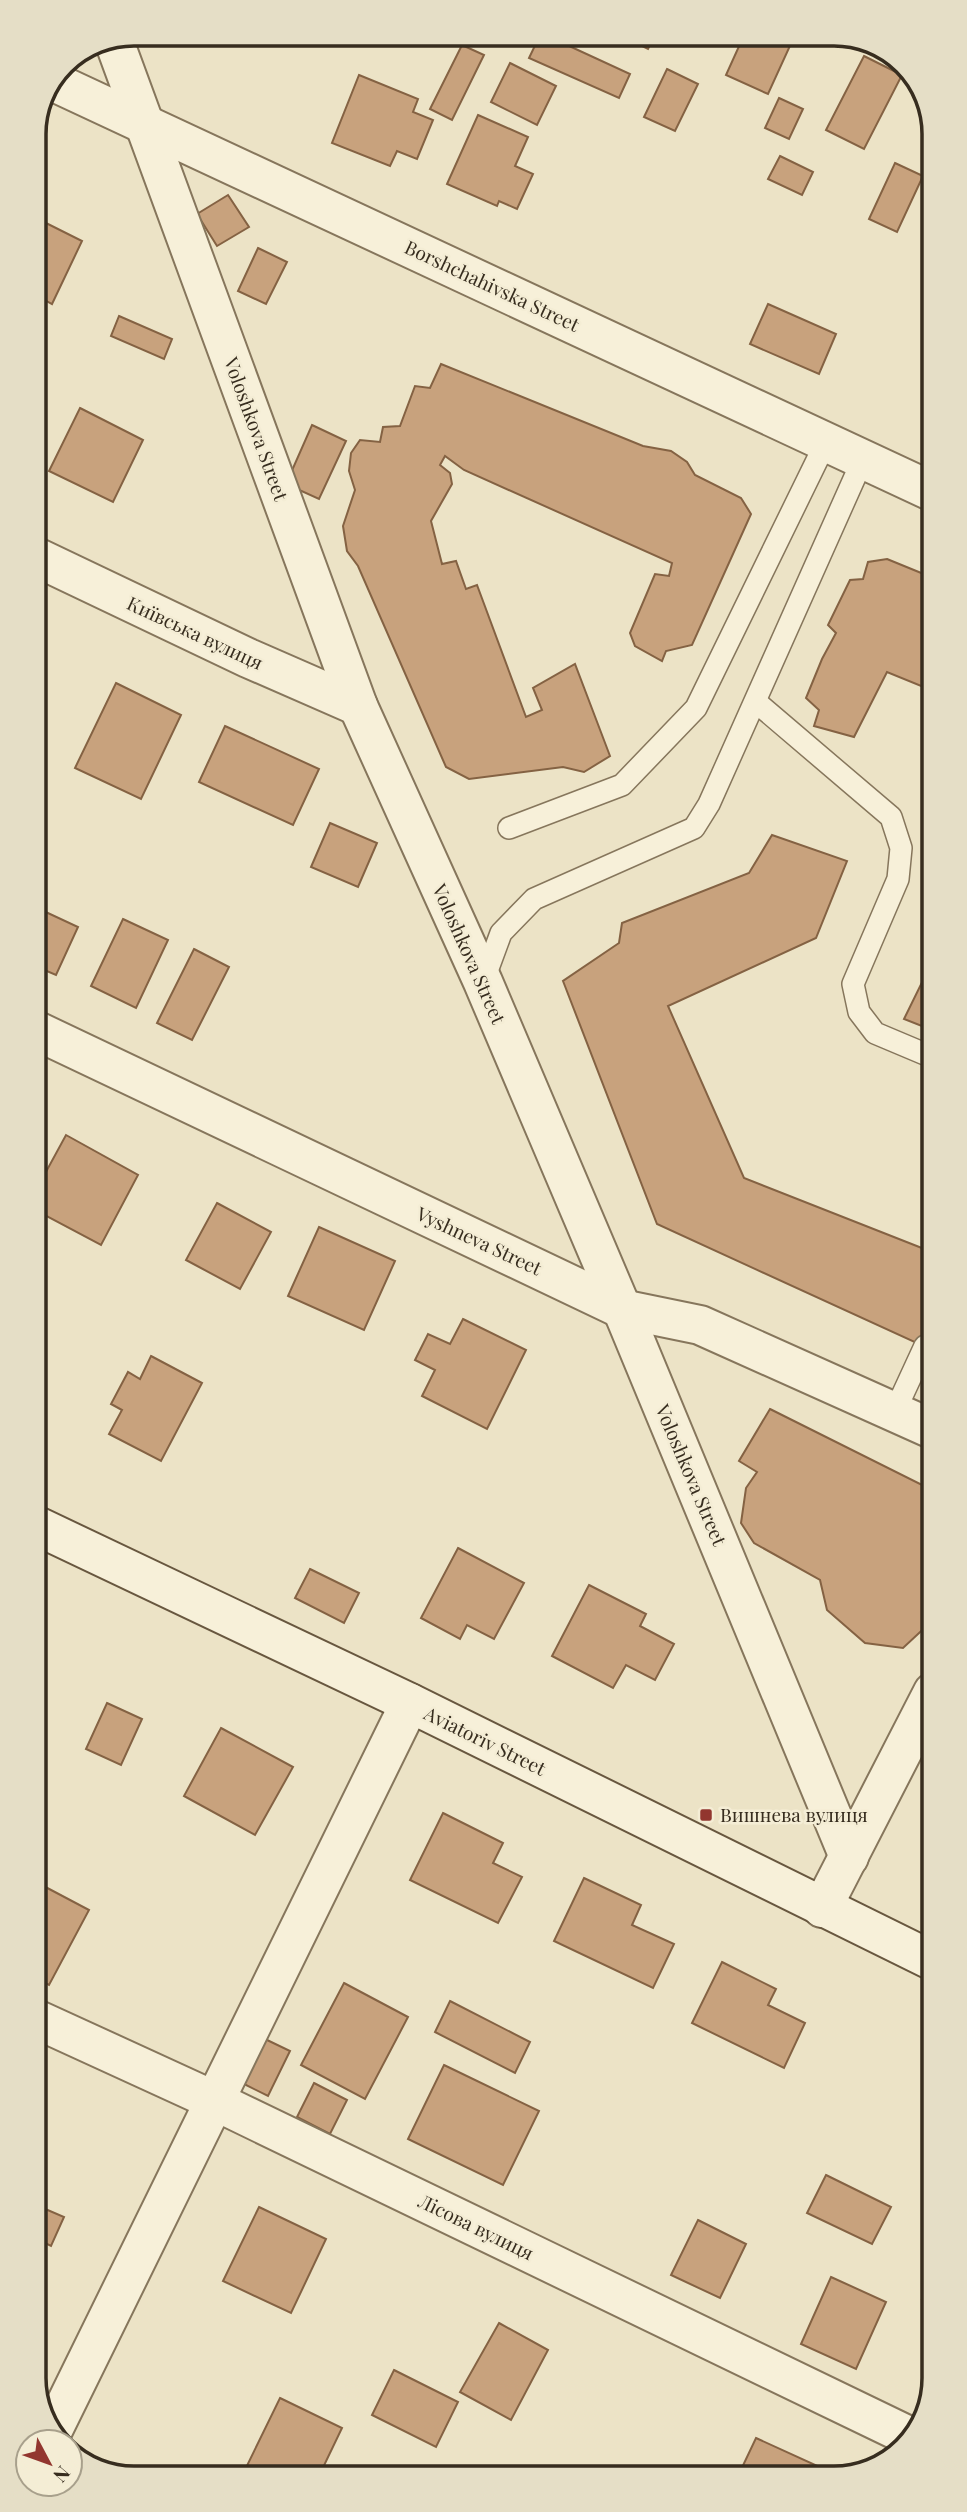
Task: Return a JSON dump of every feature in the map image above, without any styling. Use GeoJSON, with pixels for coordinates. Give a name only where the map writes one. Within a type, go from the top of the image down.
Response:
{"type":"FeatureCollection","features":[{"type":"Feature","properties":{"kind":"street","name":"Voloshkova Street"},"geometry":{"type":"LineString","coordinates":[[116,47],[358,706],[483,982],[849,1857]]}},
{"type":"Feature","properties":{"kind":"street","name":"Borshchahivska Street"},"geometry":{"type":"LineString","coordinates":[[61,85],[922,487]]}},
{"type":"Feature","properties":{"kind":"street","name":"Київська вулиця"},"geometry":{"type":"LineString","coordinates":[[46,562],[248,659],[358,706]]}},
{"type":"Feature","properties":{"kind":"street","name":"Vyshneva Street"},"geometry":{"type":"LineString","coordinates":[[46,1035],[622,1309],[701,1325],[922,1424]]}},
{"type":"Feature","properties":{"kind":"street","name":"Aviatoriv Street"},"geometry":{"type":"LineString","coordinates":[[45,1529],[410,1703],[922,1956]]}},
{"type":"Feature","properties":{"kind":"street"},"geometry":{"type":"LineString","coordinates":[[56,2421],[410,1703]]}},
{"type":"Feature","properties":{"kind":"street"},"geometry":{"type":"LineString","coordinates":[[822,1908],[922,1714]]}},
{"type":"Feature","properties":{"kind":"street","name":"Лісова вулиця"},"geometry":{"type":"LineString","coordinates":[[45,2023],[215,2101],[902,2433]]}},
{"type":"Feature","properties":{"kind":"lane"},"geometry":{"type":"LineString","coordinates":[[509,828],[622,785],[696,708],[826,442]]}},
{"type":"Feature","properties":{"kind":"lane"},"geometry":{"type":"LineString","coordinates":[[483,982],[502,933],[534,899],[694,828],[709,804],[756,702],[863,460]]}},
{"type":"Feature","properties":{"kind":"lane"},"geometry":{"type":"LineString","coordinates":[[756,702],[891,817],[901,848],[898,879],[853,984],[859,1012],[875,1033],[922,1053]]}},
{"type":"Feature","properties":{"kind":"lane"},"geometry":{"type":"LineString","coordinates":[[895,1411],[922,1352]]}},
{"type":"Feature","properties":{"kind":"building"},"geometry":{"type":"Polygon","coordinates":[[[462,45],[484,55],[452,120],[430,109],[462,45]]]}},
{"type":"Feature","properties":{"kind":"building"},"geometry":{"type":"Polygon","coordinates":[[[535,46],[568,46],[630,74],[619,98],[529,58],[535,46]]]}},
{"type":"Feature","properties":{"kind":"building"},"geometry":{"type":"Polygon","coordinates":[[[739,46],[790,46],[768,94],[726,75],[739,46]]]}},
{"type":"Feature","properties":{"kind":"building"},"geometry":{"type":"Polygon","coordinates":[[[864,56],[901,77],[864,149],[826,130],[864,56]]]}},
{"type":"Feature","properties":{"kind":"building"},"geometry":{"type":"Polygon","coordinates":[[[510,63],[556,86],[537,125],[491,102],[510,63]]]}},
{"type":"Feature","properties":{"kind":"building"},"geometry":{"type":"Polygon","coordinates":[[[667,69],[698,84],[675,131],[644,117],[667,69]]]}},
{"type":"Feature","properties":{"kind":"building"},"geometry":{"type":"Polygon","coordinates":[[[359,75],[418,99],[413,112],[433,120],[417,159],[397,151],[390,166],[332,143],[359,75]]]}},
{"type":"Feature","properties":{"kind":"building"},"geometry":{"type":"Polygon","coordinates":[[[779,98],[803,109],[789,139],[765,128],[779,98]]]}},
{"type":"Feature","properties":{"kind":"building"},"geometry":{"type":"Polygon","coordinates":[[[478,115],[528,137],[515,166],[533,174],[517,209],[499,201],[497,206],[447,184],[478,115]]]}},
{"type":"Feature","properties":{"kind":"building"},"geometry":{"type":"Polygon","coordinates":[[[780,156],[813,172],[802,195],[768,179],[780,156]]]}},
{"type":"Feature","properties":{"kind":"building"},"geometry":{"type":"Polygon","coordinates":[[[895,163],[922,176],[897,232],[869,219],[895,163]]]}},
{"type":"Feature","properties":{"kind":"building"},"geometry":{"type":"Polygon","coordinates":[[[228,195],[249,227],[217,246],[197,214],[228,195]]]}},
{"type":"Feature","properties":{"kind":"building"},"geometry":{"type":"Polygon","coordinates":[[[46,223],[82,241],[52,304],[46,301],[46,223]]]}},
{"type":"Feature","properties":{"kind":"building"},"geometry":{"type":"Polygon","coordinates":[[[258,248],[287,262],[266,304],[238,291],[258,248]]]}},
{"type":"Feature","properties":{"kind":"building"},"geometry":{"type":"Polygon","coordinates":[[[768,304],[836,334],[819,374],[750,344],[768,304]]]}},
{"type":"Feature","properties":{"kind":"building"},"geometry":{"type":"Polygon","coordinates":[[[119,316],[172,339],[164,359],[111,336],[119,316]]]}},
{"type":"Feature","properties":{"kind":"building"},"geometry":{"type":"Polygon","coordinates":[[[441,364],[643,446],[671,451],[687,462],[695,475],[741,498],[751,514],[692,645],[666,651],[662,661],[635,646],[630,633],[655,574],[669,576],[672,563],[464,470],[445,456],[440,465],[450,473],[452,484],[431,521],[442,564],[456,561],[466,589],[477,585],[526,717],[542,710],[533,688],[575,664],[610,756],[584,772],[563,767],[469,779],[446,767],[358,566],[347,551],[343,526],[355,490],[349,471],[351,453],[360,440],[380,442],[383,427],[400,426],[415,386],[430,388],[441,364]]]}},
{"type":"Feature","properties":{"kind":"building"},"geometry":{"type":"Polygon","coordinates":[[[80,408],[143,440],[113,502],[49,471],[80,408]]]}},
{"type":"Feature","properties":{"kind":"building"},"geometry":{"type":"Polygon","coordinates":[[[312,425],[346,441],[319,499],[286,484],[312,425]]]}},
{"type":"Feature","properties":{"kind":"building"},"geometry":{"type":"Polygon","coordinates":[[[887,559],[922,573],[922,686],[887,672],[854,737],[814,726],[819,710],[806,698],[836,633],[828,625],[850,580],[863,579],[868,562],[887,559]]]}},
{"type":"Feature","properties":{"kind":"building"},"geometry":{"type":"Polygon","coordinates":[[[116,683],[181,715],[141,799],[75,768],[116,683]]]}},
{"type":"Feature","properties":{"kind":"building"},"geometry":{"type":"Polygon","coordinates":[[[225,726],[319,769],[293,825],[199,782],[225,726]]]}},
{"type":"Feature","properties":{"kind":"building"},"geometry":{"type":"Polygon","coordinates":[[[330,823],[377,843],[358,887],[311,867],[330,823]]]}},
{"type":"Feature","properties":{"kind":"building"},"geometry":{"type":"Polygon","coordinates":[[[772,835],[847,861],[816,938],[668,1006],[744,1178],[922,1248],[922,1345],[657,1224],[563,981],[619,943],[622,923],[749,873],[772,835]]]}},
{"type":"Feature","properties":{"kind":"building"},"geometry":{"type":"Polygon","coordinates":[[[46,912],[78,927],[56,975],[46,971],[46,912]]]}},
{"type":"Feature","properties":{"kind":"building"},"geometry":{"type":"Polygon","coordinates":[[[123,919],[168,940],[136,1008],[91,986],[123,919]]]}},
{"type":"Feature","properties":{"kind":"building"},"geometry":{"type":"Polygon","coordinates":[[[194,949],[229,967],[192,1040],[157,1023],[194,949]]]}},
{"type":"Feature","properties":{"kind":"building"},"geometry":{"type":"Polygon","coordinates":[[[922,982],[922,1026],[904,1019],[922,982]]]}},
{"type":"Feature","properties":{"kind":"building"},"geometry":{"type":"Polygon","coordinates":[[[66,1135],[138,1175],[101,1245],[46,1216],[46,1173],[66,1135]]]}},
{"type":"Feature","properties":{"kind":"building"},"geometry":{"type":"Polygon","coordinates":[[[217,1203],[271,1232],[240,1289],[186,1260],[217,1203]]]}},
{"type":"Feature","properties":{"kind":"building"},"geometry":{"type":"Polygon","coordinates":[[[319,1227],[395,1261],[364,1330],[288,1296],[319,1227]]]}},
{"type":"Feature","properties":{"kind":"building"},"geometry":{"type":"Polygon","coordinates":[[[463,1319],[526,1350],[487,1429],[422,1396],[435,1370],[415,1360],[428,1334],[450,1344],[463,1319]]]}},
{"type":"Feature","properties":{"kind":"building"},"geometry":{"type":"Polygon","coordinates":[[[151,1356],[202,1383],[161,1461],[109,1434],[122,1410],[111,1404],[128,1372],[140,1379],[151,1356]]]}},
{"type":"Feature","properties":{"kind":"building"},"geometry":{"type":"Polygon","coordinates":[[[770,1409],[922,1485],[922,1630],[903,1648],[865,1643],[827,1610],[820,1580],[754,1543],[741,1523],[746,1488],[757,1472],[739,1461],[770,1409]]]}},
{"type":"Feature","properties":{"kind":"building"},"geometry":{"type":"Polygon","coordinates":[[[458,1548],[524,1583],[494,1639],[467,1625],[460,1639],[421,1618],[458,1548]]]}},
{"type":"Feature","properties":{"kind":"building"},"geometry":{"type":"Polygon","coordinates":[[[310,1569],[359,1593],[344,1623],[295,1598],[310,1569]]]}},
{"type":"Feature","properties":{"kind":"building"},"geometry":{"type":"Polygon","coordinates":[[[589,1585],[646,1614],[640,1626],[674,1644],[655,1680],[626,1665],[613,1688],[552,1656],[589,1585]]]}},
{"type":"Feature","properties":{"kind":"building"},"geometry":{"type":"Polygon","coordinates":[[[107,1703],[142,1719],[121,1765],[86,1749],[107,1703]]]}},
{"type":"Feature","properties":{"kind":"building"},"geometry":{"type":"Polygon","coordinates":[[[221,1728],[293,1767],[255,1835],[184,1796],[221,1728]]]}},
{"type":"Feature","properties":{"kind":"building"},"geometry":{"type":"Polygon","coordinates":[[[443,1813],[503,1843],[493,1863],[522,1877],[498,1923],[410,1880],[443,1813]]]}},
{"type":"Feature","properties":{"kind":"building"},"geometry":{"type":"Polygon","coordinates":[[[584,1878],[641,1905],[632,1925],[674,1944],[653,1988],[554,1941],[584,1878]]]}},
{"type":"Feature","properties":{"kind":"building"},"geometry":{"type":"Polygon","coordinates":[[[45,1887],[89,1910],[49,1985],[45,1983],[45,1887]]]}},
{"type":"Feature","properties":{"kind":"building"},"geometry":{"type":"Polygon","coordinates":[[[722,1962],[776,1989],[768,2005],[805,2023],[784,2068],[692,2023],[722,1962]]]}},
{"type":"Feature","properties":{"kind":"building"},"geometry":{"type":"Polygon","coordinates":[[[344,1983],[408,2017],[365,2099],[301,2065],[344,1983]]]}},
{"type":"Feature","properties":{"kind":"building"},"geometry":{"type":"Polygon","coordinates":[[[450,2001],[530,2042],[515,2073],[435,2032],[450,2001]]]}},
{"type":"Feature","properties":{"kind":"building"},"geometry":{"type":"Polygon","coordinates":[[[265,2039],[290,2051],[268,2096],[244,2084],[265,2039]]]}},
{"type":"Feature","properties":{"kind":"building"},"geometry":{"type":"Polygon","coordinates":[[[444,2065],[539,2111],[503,2185],[408,2139],[444,2065]]]}},
{"type":"Feature","properties":{"kind":"building"},"geometry":{"type":"Polygon","coordinates":[[[314,2083],[347,2100],[330,2134],[297,2117],[314,2083]]]}},
{"type":"Feature","properties":{"kind":"building"},"geometry":{"type":"Polygon","coordinates":[[[826,2175],[891,2207],[872,2244],[807,2213],[826,2175]]]}},
{"type":"Feature","properties":{"kind":"building"},"geometry":{"type":"Polygon","coordinates":[[[259,2207],[326,2239],[291,2313],[223,2281],[259,2207]]]}},
{"type":"Feature","properties":{"kind":"building"},"geometry":{"type":"Polygon","coordinates":[[[45,2209],[64,2217],[51,2246],[45,2243],[45,2209]]]}},
{"type":"Feature","properties":{"kind":"building"},"geometry":{"type":"Polygon","coordinates":[[[698,2220],[746,2244],[720,2298],[671,2275],[698,2220]]]}},
{"type":"Feature","properties":{"kind":"building"},"geometry":{"type":"Polygon","coordinates":[[[831,2277],[886,2302],[856,2369],[801,2344],[831,2277]]]}},
{"type":"Feature","properties":{"kind":"building"},"geometry":{"type":"Polygon","coordinates":[[[499,2323],[548,2350],[511,2420],[460,2392],[499,2323]]]}},
{"type":"Feature","properties":{"kind":"building"},"geometry":{"type":"Polygon","coordinates":[[[394,2370],[458,2402],[436,2447],[372,2415],[394,2370]]]}},
{"type":"Feature","properties":{"kind":"building"},"geometry":{"type":"Polygon","coordinates":[[[280,2398],[342,2428],[324,2466],[247,2466],[280,2398]]]}},
{"type":"Feature","properties":{"kind":"building"},"geometry":{"type":"Polygon","coordinates":[[[756,2438],[817,2466],[743,2466],[756,2438]]]}},
{"type":"Feature","properties":{"kind":"place","name":"Вишнева вулиця"},"geometry":{"type":"Point","coordinates":[706,1815]}}]}
